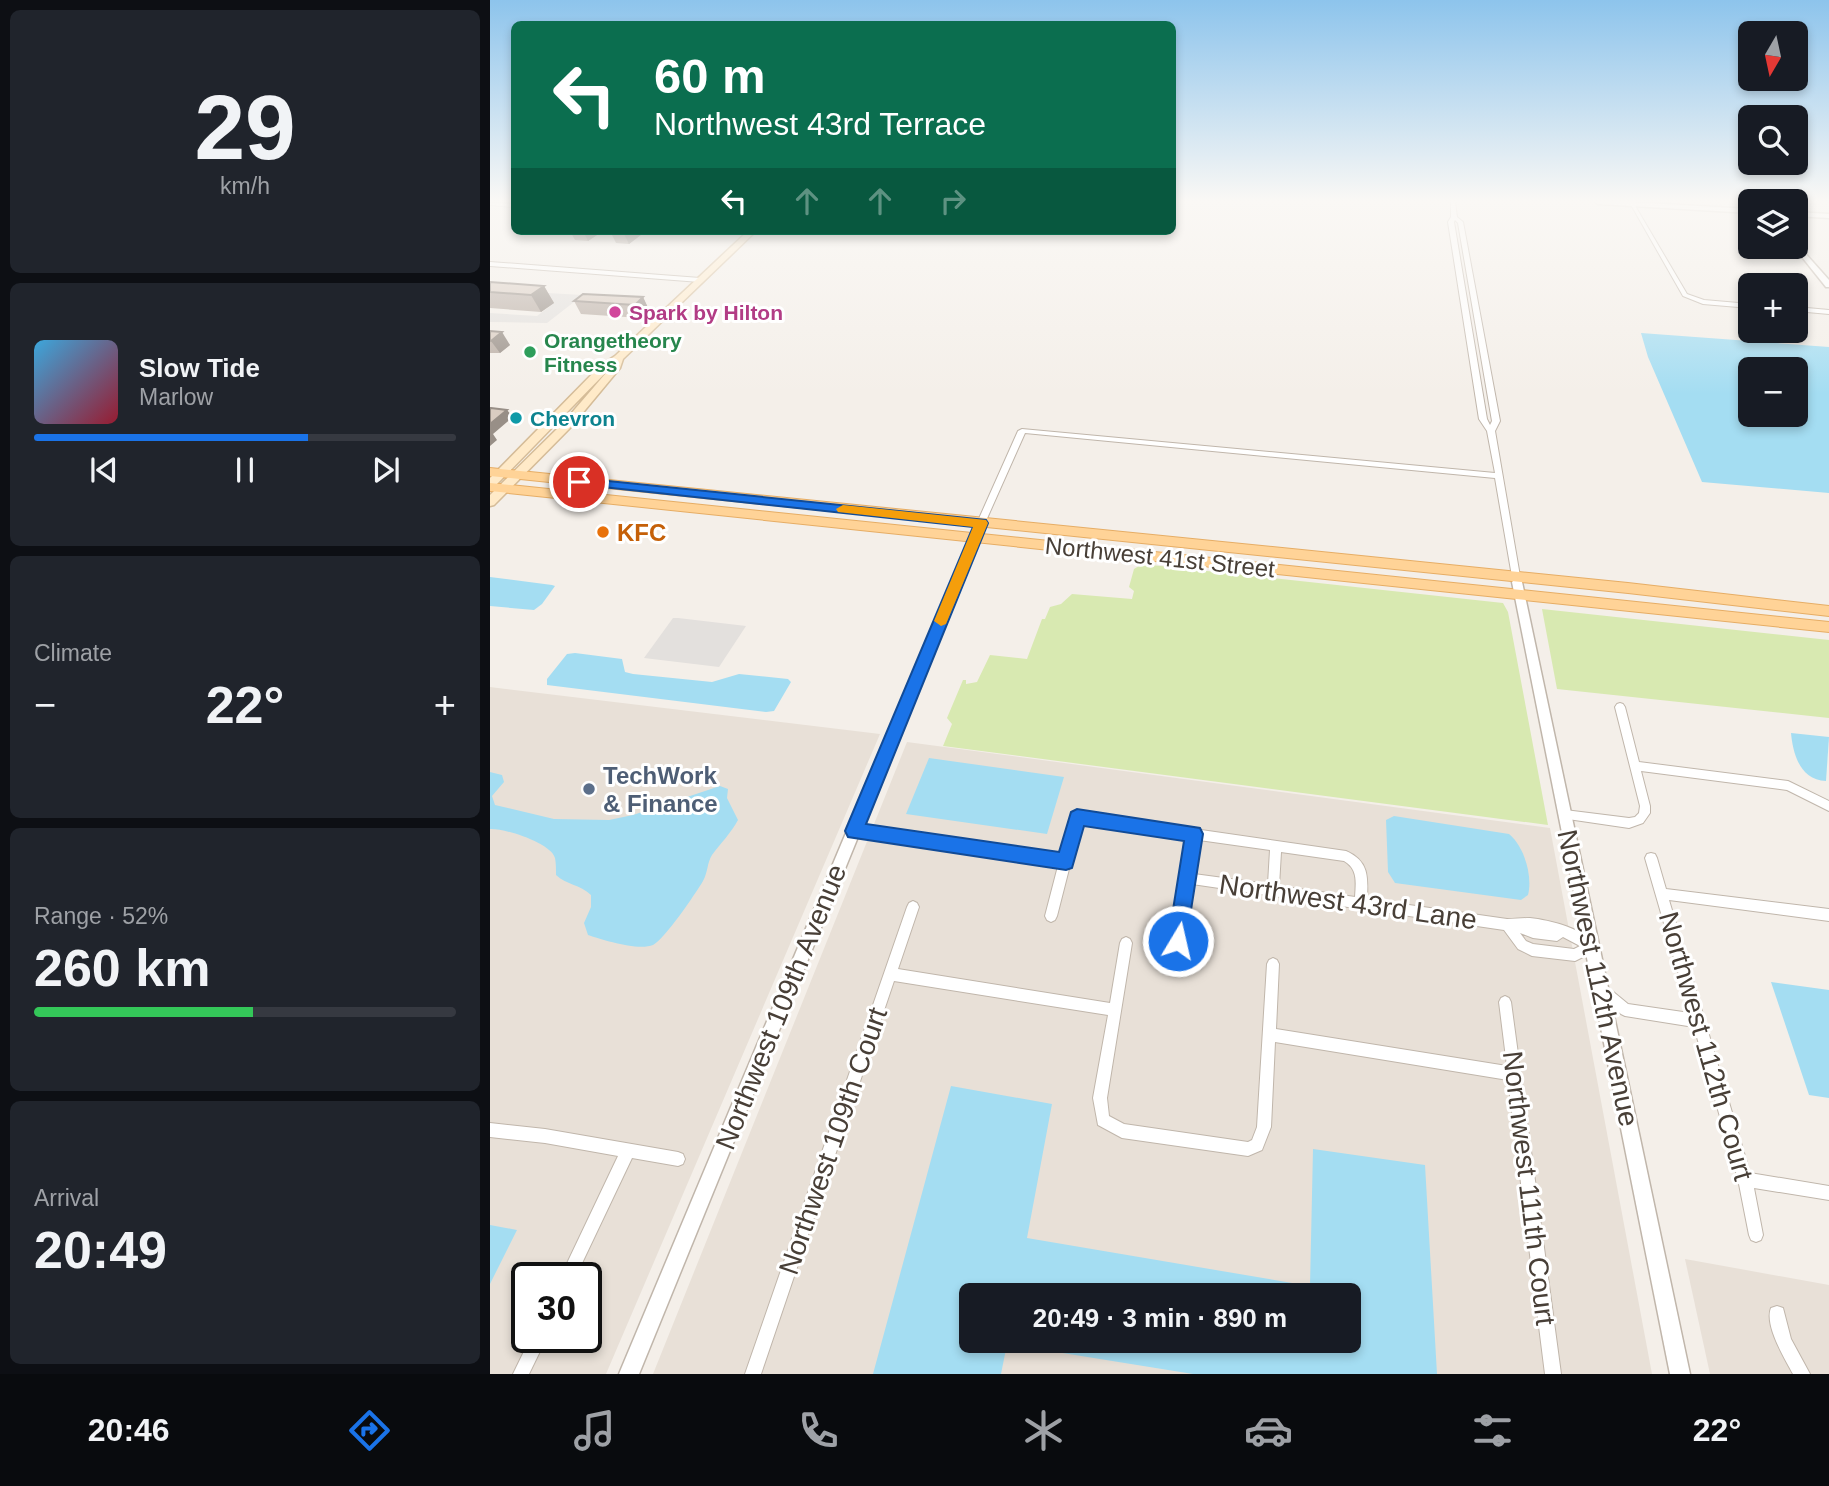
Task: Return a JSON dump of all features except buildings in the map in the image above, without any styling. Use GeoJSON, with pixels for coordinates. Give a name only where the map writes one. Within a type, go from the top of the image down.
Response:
{"type":"FeatureCollection","features":[{"type":"Feature","properties":{"kind":"main road"},"geometry":{"type":"LineString","coordinates":[[490,502],[496,473],[597,373],[618,358],[715,266]]}},
{"type":"Feature","properties":{"kind":"main road"},"geometry":{"type":"LineString","coordinates":[[495,487],[517,475],[590,400],[617,366],[618,358]]}},
{"type":"Feature","properties":{"kind":"main road","name":"Northwest 41st Street"},"geometry":{"type":"LineString","coordinates":[[496,473],[1306,557],[1829,627]]}},
{"type":"Feature","properties":{"kind":"main road","name":"Northwest 41st Street"},"geometry":{"type":"LineString","coordinates":[[495,487],[975,538],[1829,611]]}},
{"type":"Feature","properties":{"kind":"street"},"geometry":{"type":"LineString","coordinates":[[518,266],[700,280]]}},
{"type":"Feature","properties":{"kind":"street"},"geometry":{"type":"LineString","coordinates":[[1458,266],[1483,419],[1491,431],[1518,585]]}},
{"type":"Feature","properties":{"kind":"street"},"geometry":{"type":"LineString","coordinates":[[1468,266],[1496,421],[1491,431]]}},
{"type":"Feature","properties":{"kind":"street"},"geometry":{"type":"LineString","coordinates":[[1668,266],[1684,293],[1695,300],[1738,305]]}},
{"type":"Feature","properties":{"kind":"street"},"geometry":{"type":"LineString","coordinates":[[1813,266],[1829,285]]}},
{"type":"Feature","properties":{"kind":"street"},"geometry":{"type":"LineString","coordinates":[[1808,310],[1829,312]]}},
{"type":"Feature","properties":{"kind":"street"},"geometry":{"type":"LineString","coordinates":[[981,523],[1022,431],[1498,476]]}},
{"type":"Feature","properties":{"kind":"street","name":"Northwest 109th Avenue"},"geometry":{"type":"LineString","coordinates":[[629,1374],[981,523]]}},
{"type":"Feature","properties":{"kind":"street","name":"Northwest 112th Avenue"},"geometry":{"type":"LineString","coordinates":[[1518,585],[1680,1374]]}},
{"type":"Feature","properties":{"kind":"street"},"geometry":{"type":"LineString","coordinates":[[1565,815],[1629,823],[1638,821],[1646,809],[1620,707]]}},
{"type":"Feature","properties":{"kind":"street"},"geometry":{"type":"LineString","coordinates":[[1636,766],[1788,786],[1829,806]]}},
{"type":"Feature","properties":{"kind":"street"},"geometry":{"type":"LineString","coordinates":[[1051,916],[1077,817],[1341,854],[1356,861],[1362,874],[1361,904]]}},
{"type":"Feature","properties":{"kind":"street"},"geometry":{"type":"LineString","coordinates":[[854,831],[1066,862]]}},
{"type":"Feature","properties":{"kind":"street"},"geometry":{"type":"LineString","coordinates":[[1178,941],[1194,834]]}},
{"type":"Feature","properties":{"kind":"street"},"geometry":{"type":"LineString","coordinates":[[1273,891],[1276,845]]}},
{"type":"Feature","properties":{"kind":"street","name":"Northwest 112th Court"},"geometry":{"type":"LineString","coordinates":[[1651,858],[1664,894],[1745,1179],[1756,1235]]}},
{"type":"Feature","properties":{"kind":"street","name":"Northwest 43rd Lane"},"geometry":{"type":"LineString","coordinates":[[1188,878],[1513,926],[1540,933],[1557,935],[1560,931]]}},
{"type":"Feature","properties":{"kind":"street"},"geometry":{"type":"LineString","coordinates":[[1664,894],[1829,915]]}},
{"type":"Feature","properties":{"kind":"street","name":"Northwest 109th Court"},"geometry":{"type":"LineString","coordinates":[[753,1374],[913,907]]}},
{"type":"Feature","properties":{"kind":"street","name":"Northwest 43rd Lane"},"geometry":{"type":"LineString","coordinates":[[1525,923],[1555,927],[1571,933],[1591,947],[1575,956],[1543,951],[1522,945],[1513,926],[1525,923]]}},
{"type":"Feature","properties":{"kind":"street"},"geometry":{"type":"LineString","coordinates":[[1540,933],[1543,951]]}},
{"type":"Feature","properties":{"kind":"street"},"geometry":{"type":"LineString","coordinates":[[1126,943],[1100,1098],[1103,1120],[1122,1130],[1235,1147],[1253,1149],[1259,1143],[1264,1127],[1273,964]]}},
{"type":"Feature","properties":{"kind":"street"},"geometry":{"type":"LineString","coordinates":[[891,974],[1115,1010]]}},
{"type":"Feature","properties":{"kind":"street"},"geometry":{"type":"LineString","coordinates":[[1600,989],[1625,1010],[1699,1021]]}},
{"type":"Feature","properties":{"kind":"street","name":"Northwest 111th Court"},"geometry":{"type":"LineString","coordinates":[[1505,1002],[1553,1374]]}},
{"type":"Feature","properties":{"kind":"street"},"geometry":{"type":"LineString","coordinates":[[1270,1035],[1513,1074]]}},
{"type":"Feature","properties":{"kind":"street"},"geometry":{"type":"LineString","coordinates":[[490,1130],[545,1136],[678,1159]]}},
{"type":"Feature","properties":{"kind":"street"},"geometry":{"type":"LineString","coordinates":[[575,1262],[628,1151]]}},
{"type":"Feature","properties":{"kind":"street"},"geometry":{"type":"LineString","coordinates":[[1745,1179],[1829,1193]]}},
{"type":"Feature","properties":{"kind":"street"},"geometry":{"type":"LineString","coordinates":[[1776,1314],[1786,1349],[1802,1374]]}},
{"type":"Feature","properties":{"kind":"street"},"geometry":{"type":"LineString","coordinates":[[521,1374],[531,1353]]}},
{"type":"Feature","properties":{"kind":"shaded area"},"geometry":{"type":"Polygon","coordinates":[[[547,293],[583,295],[547,323],[490,322],[490,313],[537,316],[554,303],[537,301],[547,293]]]}},
{"type":"Feature","properties":{"kind":"shaded area"},"geometry":{"type":"Polygon","coordinates":[[[673,618],[746,626],[719,667],[644,658],[673,618]]]}},
{"type":"Feature","properties":{"kind":"shaded area"},"geometry":{"type":"Polygon","coordinates":[[[490,687],[880,734],[606,1374],[490,1374],[490,687]]]}},
{"type":"Feature","properties":{"kind":"shaded area"},"geometry":{"type":"Polygon","coordinates":[[[907,742],[1550,828],[1652,1374],[653,1374],[907,742]]]}},
{"type":"Feature","properties":{"kind":"shaded area"},"geometry":{"type":"Polygon","coordinates":[[[1685,1259],[1829,1285],[1829,1374],[1710,1374],[1685,1259]]]}},
{"type":"Feature","properties":{"kind":"green space"},"geometry":{"type":"Polygon","coordinates":[[[1142,564],[1503,603],[1508,612],[1548,825],[943,746],[952,724],[947,718],[963,680],[966,680],[966,684],[977,682],[990,655],[1027,659],[1042,619],[1045,619],[1050,607],[1061,604],[1072,594],[1132,599],[1134,591],[1129,587],[1134,569],[1142,564]]]}},
{"type":"Feature","properties":{"kind":"green space"},"geometry":{"type":"Polygon","coordinates":[[[1542,609],[1829,640],[1829,718],[1557,689],[1542,609]]]}},
{"type":"Feature","properties":{"kind":"water"},"geometry":{"type":"Polygon","coordinates":[[[1641,333],[1738,340],[1738,343],[1829,347],[1829,493],[1702,482],[1648,357],[1641,333]]]}},
{"type":"Feature","properties":{"kind":"water"},"geometry":{"type":"Polygon","coordinates":[[[490,577],[555,586],[534,610],[490,606],[490,577]]]}},
{"type":"Feature","properties":{"kind":"water"},"geometry":{"type":"Polygon","coordinates":[[[567,654],[622,659],[625,672],[633,674],[712,682],[739,674],[788,679],[791,682],[774,711],[766,712],[547,685],[547,679],[567,654]]]}},
{"type":"Feature","properties":{"kind":"water"},"geometry":{"type":"Polygon","coordinates":[[[1791,733],[1829,737],[1826,781],[1817,780],[1804,771],[1796,757],[1791,733]]]}},
{"type":"Feature","properties":{"kind":"water"},"geometry":{"type":"Polygon","coordinates":[[[929,758],[1064,777],[1047,834],[906,814],[929,758]]]}},
{"type":"Feature","properties":{"kind":"water"},"geometry":{"type":"Polygon","coordinates":[[[490,772],[502,775],[504,782],[492,796],[495,805],[554,819],[609,820],[633,815],[720,786],[728,789],[727,798],[738,820],[712,855],[705,878],[664,935],[653,945],[639,947],[621,944],[588,935],[584,923],[591,907],[591,895],[556,875],[552,852],[526,838],[490,829],[490,772]]]}},
{"type":"Feature","properties":{"kind":"water"},"geometry":{"type":"Polygon","coordinates":[[[1394,816],[1509,834],[1519,846],[1526,862],[1528,895],[1521,900],[1395,883],[1388,872],[1386,820],[1394,816]]]}},
{"type":"Feature","properties":{"kind":"water"},"geometry":{"type":"Polygon","coordinates":[[[1771,982],[1829,990],[1829,1098],[1809,1095],[1771,982]]]}},
{"type":"Feature","properties":{"kind":"water"},"geometry":{"type":"Polygon","coordinates":[[[951,1086],[1052,1104],[1027,1238],[1292,1283],[959,1283],[959,1353],[1005,1353],[1001,1374],[873,1374],[951,1086]]]}},
{"type":"Feature","properties":{"kind":"water"},"geometry":{"type":"Polygon","coordinates":[[[1313,1149],[1425,1165],[1437,1374],[1193,1374],[1063,1353],[1361,1353],[1361,1283],[1310,1283],[1313,1149]]]}},
{"type":"Feature","properties":{"kind":"water"},"geometry":{"type":"Polygon","coordinates":[[[490,1225],[517,1230],[490,1284],[490,1225]]]}},
{"type":"Feature","properties":{"kind":"slow traffic"},"geometry":{"type":"LineString","coordinates":[[843,509],[981,523],[941,621]]}},
{"type":"Feature","properties":{"kind":"place","name":"Spark by Hilton"},"geometry":{"type":"Point","coordinates":[615,312]}},
{"type":"Feature","properties":{"kind":"place","name":"Orangetheory Fitness"},"geometry":{"type":"Point","coordinates":[530,352]}},
{"type":"Feature","properties":{"kind":"place","name":"Chevron"},"geometry":{"type":"Point","coordinates":[516,418]}},
{"type":"Feature","properties":{"kind":"place","name":"KFC"},"geometry":{"type":"Point","coordinates":[603,532]}},
{"type":"Feature","properties":{"kind":"place","name":"TechWork & Finance"},"geometry":{"type":"Point","coordinates":[589,789]}},
{"type":"Feature","properties":{"kind":"route"},"geometry":{"type":"LineString","coordinates":[[579,482],[981,523],[854,831],[1066,862],[1077,817],[1194,834],[1178,941]]}}]}
